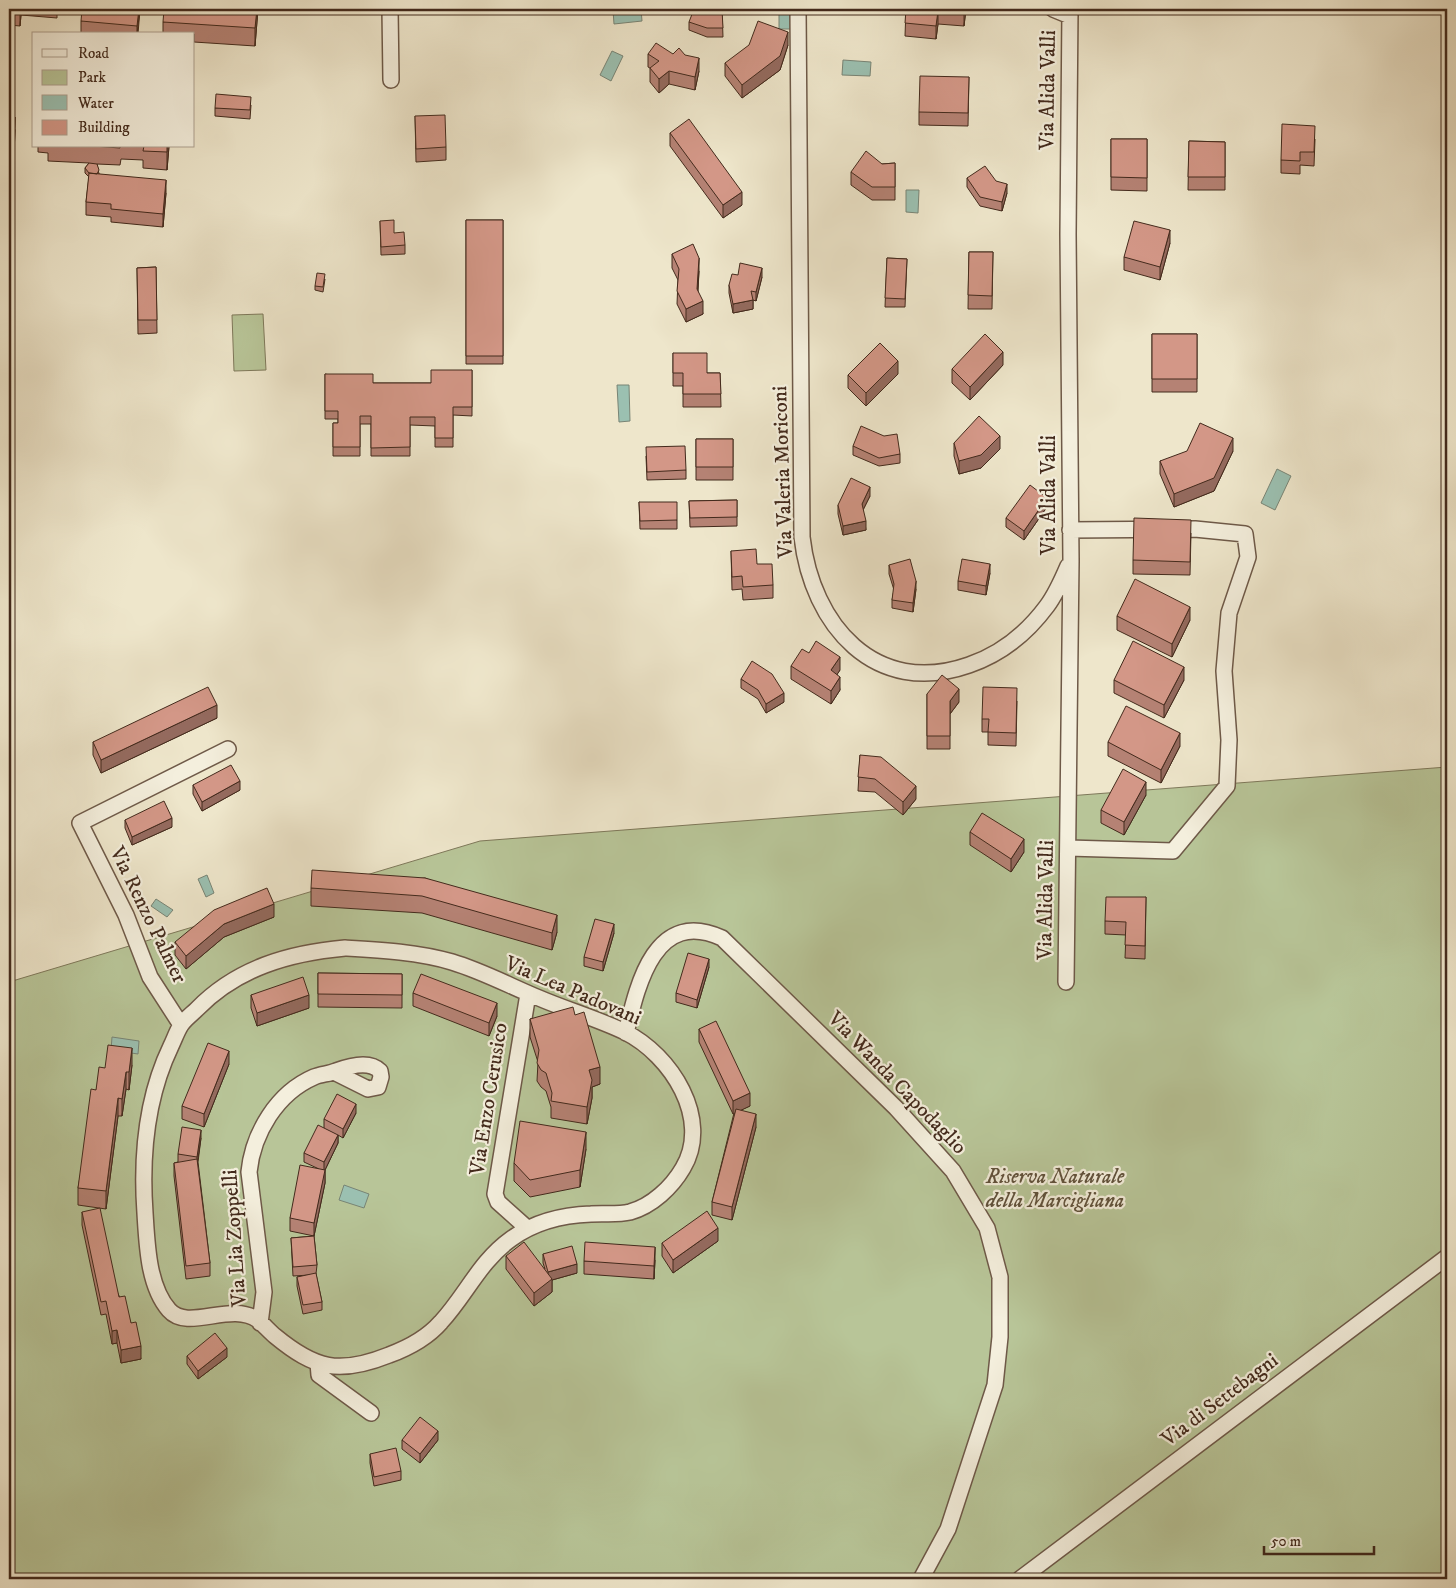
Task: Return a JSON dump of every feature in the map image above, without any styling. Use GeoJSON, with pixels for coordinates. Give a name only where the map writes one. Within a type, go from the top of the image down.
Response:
{"type":"FeatureCollection","features":[{"type":"Feature","properties":{"kind":"street"},"geometry":{"type":"LineString","coordinates":[[390,9],[391,80]]}},
{"type":"Feature","properties":{"kind":"street","name":"Via Valeria Moriconi"},"geometry":{"type":"LineString","coordinates":[[798,9],[802,537],[808,571],[824,611],[834,626],[851,644],[868,658],[886,668],[920,674],[958,669],[991,656],[1026,630],[1048,605],[1071,561]]}},
{"type":"Feature","properties":{"kind":"street"},"geometry":{"type":"LineString","coordinates":[[1052,9],[1070,12]]}},
{"type":"Feature","properties":{"kind":"street","name":"Via Alida Valli"},"geometry":{"type":"LineString","coordinates":[[1066,982],[1071,561],[1068,234],[1070,12]]}},
{"type":"Feature","properties":{"kind":"street"},"geometry":{"type":"LineString","coordinates":[[1068,848],[1173,851],[1227,786],[1229,740],[1224,671],[1229,613],[1248,557],[1245,534],[1195,528],[1070,530]]}},
{"type":"Feature","properties":{"kind":"street","name":"Via Renzo Palmer"},"geometry":{"type":"LineString","coordinates":[[181,1025],[150,977],[126,915],[80,823],[228,748]]}},
{"type":"Feature","properties":{"kind":"street","name":"Via Wanda Capodaglio"},"geometry":{"type":"LineString","coordinates":[[626,1033],[643,970],[663,944],[681,934],[692,932],[703,931],[722,938],[914,1127],[953,1171],[987,1228],[1000,1277],[1000,1337],[995,1385],[948,1529],[921,1579]]}},
{"type":"Feature","properties":{"kind":"street","name":"Via Lea Padovani"},"geometry":{"type":"LineString","coordinates":[[344,948],[394,951],[452,962],[528,994],[626,1033],[645,1046],[664,1064],[687,1101],[692,1128],[690,1154],[685,1165],[669,1187],[639,1208],[612,1214],[563,1217],[527,1228],[507,1242],[490,1258],[444,1320],[419,1340],[389,1355],[360,1364],[332,1367],[310,1361],[254,1317],[238,1313],[182,1319],[172,1314],[156,1285],[146,1228],[143,1184],[146,1137],[153,1094],[164,1060],[181,1025],[211,994],[253,969],[292,955],[344,948]]}},
{"type":"Feature","properties":{"kind":"street","name":"Via Enzo Cerusico"},"geometry":{"type":"LineString","coordinates":[[527,1228],[498,1202],[495,1194],[528,994]]}},
{"type":"Feature","properties":{"kind":"street","name":"Via Lia Zoppelli"},"geometry":{"type":"LineString","coordinates":[[260,1323],[264,1292],[249,1172],[251,1153],[263,1125],[287,1094],[314,1077],[334,1072]]}},
{"type":"Feature","properties":{"kind":"street","name":"Via di Settebagni"},"geometry":{"type":"LineString","coordinates":[[1020,1579],[1447,1257]]}},
{"type":"Feature","properties":{"kind":"street"},"geometry":{"type":"LineString","coordinates":[[318,1363],[319,1375],[371,1413]]}},
{"type":"Feature","properties":{"kind":"green space"},"geometry":{"type":"Polygon","coordinates":[[[263,314],[266,370],[234,371],[232,315],[263,314]]]}},
{"type":"Feature","properties":{"kind":"green space","name":"Riserva Naturale della Marcigliana"},"geometry":{"type":"Polygon","coordinates":[[[1447,767],[1447,1579],[9,1579],[9,982],[480,841],[1447,767]]]}},
{"type":"Feature","properties":{"kind":"water"},"geometry":{"type":"Polygon","coordinates":[[[641,9],[642,21],[614,24],[613,10],[641,9]]]}},
{"type":"Feature","properties":{"kind":"water"},"geometry":{"type":"Polygon","coordinates":[[[779,9],[793,9],[793,29],[779,29],[779,9]]]}},
{"type":"Feature","properties":{"kind":"water"},"geometry":{"type":"Polygon","coordinates":[[[612,51],[623,56],[611,81],[600,75],[612,51]]]}},
{"type":"Feature","properties":{"kind":"water"},"geometry":{"type":"Polygon","coordinates":[[[843,60],[871,62],[870,76],[842,75],[843,60]]]}},
{"type":"Feature","properties":{"kind":"water"},"geometry":{"type":"Polygon","coordinates":[[[906,190],[919,190],[918,213],[906,212],[906,190]]]}},
{"type":"Feature","properties":{"kind":"water"},"geometry":{"type":"Polygon","coordinates":[[[617,385],[629,385],[630,421],[619,422],[617,385]]]}},
{"type":"Feature","properties":{"kind":"water"},"geometry":{"type":"Polygon","coordinates":[[[1277,469],[1291,476],[1275,510],[1261,503],[1277,469]]]}},
{"type":"Feature","properties":{"kind":"water"},"geometry":{"type":"Polygon","coordinates":[[[207,875],[214,893],[206,897],[198,879],[207,875]]]}},
{"type":"Feature","properties":{"kind":"water"},"geometry":{"type":"Polygon","coordinates":[[[156,899],[173,910],[167,917],[151,906],[156,899]]]}},
{"type":"Feature","properties":{"kind":"water"},"geometry":{"type":"Polygon","coordinates":[[[112,1037],[139,1041],[138,1054],[111,1050],[112,1037]]]}},
{"type":"Feature","properties":{"kind":"water"},"geometry":{"type":"Polygon","coordinates":[[[344,1185],[369,1194],[364,1208],[339,1200],[344,1185]]]}},
{"type":"Feature","properties":{"kind":"building"},"geometry":{"type":"Polygon","coordinates":[[[82,9],[139,9],[137,26],[81,21],[82,9]]]}},
{"type":"Feature","properties":{"kind":"building"},"geometry":{"type":"Polygon","coordinates":[[[164,9],[257,9],[255,28],[163,22],[164,9]]]}},
{"type":"Feature","properties":{"kind":"building"},"geometry":{"type":"Polygon","coordinates":[[[694,9],[722,10],[723,28],[707,28],[689,22],[694,9]]]}},
{"type":"Feature","properties":{"kind":"building"},"geometry":{"type":"Polygon","coordinates":[[[906,9],[964,9],[964,13],[938,11],[936,26],[905,23],[906,9]]]}},
{"type":"Feature","properties":{"kind":"building"},"geometry":{"type":"Polygon","coordinates":[[[758,21],[788,32],[780,56],[742,85],[725,63],[749,45],[758,21]]]}},
{"type":"Feature","properties":{"kind":"building"},"geometry":{"type":"Polygon","coordinates":[[[656,43],[673,54],[679,48],[685,55],[699,58],[695,77],[669,71],[659,79],[650,68],[659,61],[648,54],[656,43]]]}},
{"type":"Feature","properties":{"kind":"building"},"geometry":{"type":"Polygon","coordinates":[[[920,76],[969,77],[968,113],[919,112],[920,76]]]}},
{"type":"Feature","properties":{"kind":"building"},"geometry":{"type":"Polygon","coordinates":[[[216,94],[251,97],[250,110],[215,108],[216,94]]]}},
{"type":"Feature","properties":{"kind":"building"},"geometry":{"type":"Polygon","coordinates":[[[445,115],[446,147],[416,149],[415,116],[445,115]]]}},
{"type":"Feature","properties":{"kind":"building"},"geometry":{"type":"Polygon","coordinates":[[[9,116],[15,117],[14,141],[9,141],[9,116]]]}},
{"type":"Feature","properties":{"kind":"building"},"geometry":{"type":"Polygon","coordinates":[[[689,119],[742,192],[723,205],[670,133],[689,119]]]}},
{"type":"Feature","properties":{"kind":"building"},"geometry":{"type":"Polygon","coordinates":[[[1282,124],[1315,126],[1314,152],[1300,152],[1300,161],[1281,160],[1282,124]]]}},
{"type":"Feature","properties":{"kind":"building"},"geometry":{"type":"Polygon","coordinates":[[[1111,139],[1147,139],[1147,178],[1111,177],[1111,139]]]}},
{"type":"Feature","properties":{"kind":"building"},"geometry":{"type":"Polygon","coordinates":[[[1189,141],[1225,142],[1225,177],[1188,177],[1189,141]]]}},
{"type":"Feature","properties":{"kind":"building"},"geometry":{"type":"Polygon","coordinates":[[[144,148],[167,148],[167,152],[143,151],[144,148]]]}},
{"type":"Feature","properties":{"kind":"building"},"geometry":{"type":"Polygon","coordinates":[[[866,151],[882,164],[895,163],[895,187],[872,187],[851,172],[866,151]]]}},
{"type":"Feature","properties":{"kind":"building"},"geometry":{"type":"Polygon","coordinates":[[[89,163],[97,164],[99,170],[97,174],[89,173],[85,168],[89,163]]]}},
{"type":"Feature","properties":{"kind":"building"},"geometry":{"type":"Polygon","coordinates":[[[985,166],[996,181],[1007,184],[1002,202],[980,197],[967,178],[985,166]]]}},
{"type":"Feature","properties":{"kind":"building"},"geometry":{"type":"Polygon","coordinates":[[[89,173],[166,180],[163,214],[111,209],[111,204],[86,202],[89,173]]]}},
{"type":"Feature","properties":{"kind":"building"},"geometry":{"type":"Polygon","coordinates":[[[394,220],[394,233],[404,232],[405,245],[381,247],[380,221],[394,220]]]}},
{"type":"Feature","properties":{"kind":"building"},"geometry":{"type":"Polygon","coordinates":[[[466,220],[503,220],[503,356],[466,356],[466,220]]]}},
{"type":"Feature","properties":{"kind":"building"},"geometry":{"type":"Polygon","coordinates":[[[1134,221],[1170,230],[1160,267],[1124,257],[1134,221]]]}},
{"type":"Feature","properties":{"kind":"building"},"geometry":{"type":"Polygon","coordinates":[[[693,244],[699,258],[697,289],[703,301],[686,309],[677,291],[679,269],[672,254],[693,244]]]}},
{"type":"Feature","properties":{"kind":"building"},"geometry":{"type":"Polygon","coordinates":[[[969,252],[993,252],[992,296],[968,295],[969,252]]]}},
{"type":"Feature","properties":{"kind":"building"},"geometry":{"type":"Polygon","coordinates":[[[887,258],[907,259],[905,299],[885,298],[887,258]]]}},
{"type":"Feature","properties":{"kind":"building"},"geometry":{"type":"Polygon","coordinates":[[[740,263],[762,268],[756,292],[751,291],[753,300],[733,304],[729,285],[732,274],[738,275],[740,263]]]}},
{"type":"Feature","properties":{"kind":"building"},"geometry":{"type":"Polygon","coordinates":[[[156,267],[157,320],[138,320],[137,268],[156,267]]]}},
{"type":"Feature","properties":{"kind":"building"},"geometry":{"type":"Polygon","coordinates":[[[317,273],[325,274],[323,287],[315,286],[317,273]]]}},
{"type":"Feature","properties":{"kind":"building"},"geometry":{"type":"Polygon","coordinates":[[[985,334],[1003,352],[970,387],[952,369],[985,334]]]}},
{"type":"Feature","properties":{"kind":"building"},"geometry":{"type":"Polygon","coordinates":[[[1152,334],[1197,334],[1197,379],[1152,379],[1152,334]]]}},
{"type":"Feature","properties":{"kind":"building"},"geometry":{"type":"Polygon","coordinates":[[[880,343],[898,361],[866,393],[848,375],[880,343]]]}},
{"type":"Feature","properties":{"kind":"building"},"geometry":{"type":"Polygon","coordinates":[[[673,353],[707,353],[707,373],[720,373],[721,394],[683,394],[683,373],[673,373],[673,353]]]}},
{"type":"Feature","properties":{"kind":"building"},"geometry":{"type":"Polygon","coordinates":[[[431,370],[472,370],[472,407],[453,407],[453,438],[435,438],[435,417],[410,417],[410,447],[371,448],[371,416],[360,416],[360,447],[333,447],[333,423],[338,423],[338,411],[325,411],[325,374],[373,374],[373,383],[431,383],[431,370]]]}},
{"type":"Feature","properties":{"kind":"building"},"geometry":{"type":"Polygon","coordinates":[[[979,416],[1000,436],[981,455],[959,461],[954,443],[979,416]]]}},
{"type":"Feature","properties":{"kind":"building"},"geometry":{"type":"Polygon","coordinates":[[[1200,423],[1233,438],[1214,478],[1174,494],[1160,461],[1187,451],[1200,423]]]}},
{"type":"Feature","properties":{"kind":"building"},"geometry":{"type":"Polygon","coordinates":[[[861,426],[884,436],[897,434],[900,454],[879,458],[853,446],[861,426]]]}},
{"type":"Feature","properties":{"kind":"building"},"geometry":{"type":"Polygon","coordinates":[[[696,439],[733,439],[733,467],[696,467],[696,439]]]}},
{"type":"Feature","properties":{"kind":"building"},"geometry":{"type":"Polygon","coordinates":[[[685,446],[686,470],[647,472],[646,447],[685,446]]]}},
{"type":"Feature","properties":{"kind":"building"},"geometry":{"type":"Polygon","coordinates":[[[851,478],[870,487],[862,504],[866,521],[843,526],[838,505],[851,478]]]}},
{"type":"Feature","properties":{"kind":"building"},"geometry":{"type":"Polygon","coordinates":[[[1030,485],[1047,498],[1024,531],[1006,518],[1030,485]]]}},
{"type":"Feature","properties":{"kind":"building"},"geometry":{"type":"Polygon","coordinates":[[[737,500],[737,517],[690,518],[689,501],[737,500]]]}},
{"type":"Feature","properties":{"kind":"building"},"geometry":{"type":"Polygon","coordinates":[[[639,502],[677,502],[677,520],[640,521],[639,502]]]}},
{"type":"Feature","properties":{"kind":"building"},"geometry":{"type":"Polygon","coordinates":[[[1134,518],[1191,520],[1190,562],[1133,560],[1134,518]]]}},
{"type":"Feature","properties":{"kind":"building"},"geometry":{"type":"Polygon","coordinates":[[[756,549],[757,564],[772,564],[773,585],[743,587],[742,576],[732,577],[731,551],[756,549]]]}},
{"type":"Feature","properties":{"kind":"building"},"geometry":{"type":"Polygon","coordinates":[[[910,559],[916,581],[913,603],[892,600],[894,584],[889,565],[910,559]]]}},
{"type":"Feature","properties":{"kind":"building"},"geometry":{"type":"Polygon","coordinates":[[[962,559],[990,564],[986,586],[958,581],[962,559]]]}},
{"type":"Feature","properties":{"kind":"building"},"geometry":{"type":"Polygon","coordinates":[[[1135,579],[1190,607],[1172,644],[1117,616],[1135,579]]]}},
{"type":"Feature","properties":{"kind":"building"},"geometry":{"type":"Polygon","coordinates":[[[816,641],[840,657],[831,670],[840,677],[831,691],[791,666],[802,649],[809,653],[816,641]]]}},
{"type":"Feature","properties":{"kind":"building"},"geometry":{"type":"Polygon","coordinates":[[[1133,641],[1184,667],[1164,705],[1114,680],[1133,641]]]}},
{"type":"Feature","properties":{"kind":"building"},"geometry":{"type":"Polygon","coordinates":[[[752,661],[772,674],[784,693],[766,704],[758,690],[741,679],[752,661]]]}},
{"type":"Feature","properties":{"kind":"building"},"geometry":{"type":"Polygon","coordinates":[[[942,675],[959,689],[950,701],[950,736],[927,736],[927,694],[942,675]]]}},
{"type":"Feature","properties":{"kind":"building"},"geometry":{"type":"Polygon","coordinates":[[[208,687],[217,705],[101,760],[93,742],[208,687]]]}},
{"type":"Feature","properties":{"kind":"building"},"geometry":{"type":"Polygon","coordinates":[[[983,687],[1017,688],[1016,733],[988,732],[989,719],[982,719],[983,687]]]}},
{"type":"Feature","properties":{"kind":"building"},"geometry":{"type":"Polygon","coordinates":[[[1126,706],[1180,733],[1161,770],[1108,742],[1126,706]]]}},
{"type":"Feature","properties":{"kind":"building"},"geometry":{"type":"Polygon","coordinates":[[[860,755],[881,757],[916,786],[903,802],[875,779],[858,777],[860,755]]]}},
{"type":"Feature","properties":{"kind":"building"},"geometry":{"type":"Polygon","coordinates":[[[231,765],[240,781],[202,802],[193,785],[231,765]]]}},
{"type":"Feature","properties":{"kind":"building"},"geometry":{"type":"Polygon","coordinates":[[[1123,769],[1146,782],[1124,822],[1101,810],[1123,769]]]}},
{"type":"Feature","properties":{"kind":"building"},"geometry":{"type":"Polygon","coordinates":[[[164,801],[172,818],[132,837],[125,820],[164,801]]]}},
{"type":"Feature","properties":{"kind":"building"},"geometry":{"type":"Polygon","coordinates":[[[982,813],[1024,839],[1011,859],[970,832],[982,813]]]}},
{"type":"Feature","properties":{"kind":"building"},"geometry":{"type":"Polygon","coordinates":[[[312,870],[425,878],[557,915],[552,933],[422,896],[311,888],[312,870]]]}},
{"type":"Feature","properties":{"kind":"building"},"geometry":{"type":"Polygon","coordinates":[[[267,888],[274,904],[224,924],[186,956],[175,942],[214,910],[267,888]]]}},
{"type":"Feature","properties":{"kind":"building"},"geometry":{"type":"Polygon","coordinates":[[[1106,897],[1146,897],[1145,946],[1125,945],[1126,922],[1105,921],[1106,897]]]}},
{"type":"Feature","properties":{"kind":"building"},"geometry":{"type":"Polygon","coordinates":[[[595,919],[614,924],[603,962],[584,957],[595,919]]]}},
{"type":"Feature","properties":{"kind":"building"},"geometry":{"type":"Polygon","coordinates":[[[688,953],[709,959],[697,1000],[676,993],[688,953]]]}},
{"type":"Feature","properties":{"kind":"building"},"geometry":{"type":"Polygon","coordinates":[[[318,973],[402,974],[402,995],[318,994],[318,973]]]}},
{"type":"Feature","properties":{"kind":"building"},"geometry":{"type":"Polygon","coordinates":[[[421,974],[497,1003],[489,1023],[413,993],[421,974]]]}},
{"type":"Feature","properties":{"kind":"building"},"geometry":{"type":"Polygon","coordinates":[[[303,977],[309,995],[257,1013],[251,995],[303,977]]]}},
{"type":"Feature","properties":{"kind":"building"},"geometry":{"type":"Polygon","coordinates":[[[573,1007],[575,1015],[584,1012],[600,1067],[589,1070],[592,1080],[587,1107],[551,1101],[552,1093],[546,1073],[541,1070],[537,1063],[539,1050],[530,1019],[573,1007]]]}},
{"type":"Feature","properties":{"kind":"building"},"geometry":{"type":"Polygon","coordinates":[[[716,1021],[750,1093],[733,1101],[699,1029],[716,1021]]]}},
{"type":"Feature","properties":{"kind":"building"},"geometry":{"type":"Polygon","coordinates":[[[208,1043],[229,1051],[204,1114],[182,1106],[208,1043]]]}},
{"type":"Feature","properties":{"kind":"building"},"geometry":{"type":"Polygon","coordinates":[[[108,1045],[132,1048],[129,1072],[126,1072],[122,1099],[118,1098],[106,1191],[78,1188],[91,1089],[96,1090],[99,1067],[105,1068],[108,1045]]]}},
{"type":"Feature","properties":{"kind":"building"},"geometry":{"type":"Polygon","coordinates":[[[337,1094],[356,1104],[343,1129],[324,1119],[337,1094]]]}},
{"type":"Feature","properties":{"kind":"building"},"geometry":{"type":"Polygon","coordinates":[[[736,1109],[756,1114],[732,1207],[712,1202],[736,1109]]]}},
{"type":"Feature","properties":{"kind":"building"},"geometry":{"type":"Polygon","coordinates":[[[520,1121],[586,1132],[580,1170],[530,1180],[514,1163],[520,1121]]]}},
{"type":"Feature","properties":{"kind":"building"},"geometry":{"type":"Polygon","coordinates":[[[318,1125],[338,1135],[324,1162],[304,1153],[318,1125]]]}},
{"type":"Feature","properties":{"kind":"building"},"geometry":{"type":"Polygon","coordinates":[[[182,1127],[201,1130],[197,1157],[178,1154],[182,1127]]]}},
{"type":"Feature","properties":{"kind":"building"},"geometry":{"type":"Polygon","coordinates":[[[197,1159],[210,1263],[186,1266],[174,1163],[197,1159]]]}},
{"type":"Feature","properties":{"kind":"building"},"geometry":{"type":"Polygon","coordinates":[[[300,1165],[325,1170],[314,1223],[290,1218],[300,1165]]]}},
{"type":"Feature","properties":{"kind":"building"},"geometry":{"type":"Polygon","coordinates":[[[100,1208],[119,1297],[125,1296],[131,1323],[136,1322],[141,1346],[121,1350],[117,1330],[112,1331],[106,1301],[101,1302],[82,1212],[100,1208]]]}},
{"type":"Feature","properties":{"kind":"building"},"geometry":{"type":"Polygon","coordinates":[[[707,1211],[718,1228],[673,1260],[662,1243],[707,1211]]]}},
{"type":"Feature","properties":{"kind":"building"},"geometry":{"type":"Polygon","coordinates":[[[314,1236],[317,1265],[293,1267],[291,1238],[314,1236]]]}},
{"type":"Feature","properties":{"kind":"building"},"geometry":{"type":"Polygon","coordinates":[[[524,1242],[552,1279],[534,1293],[506,1256],[524,1242]]]}},
{"type":"Feature","properties":{"kind":"building"},"geometry":{"type":"Polygon","coordinates":[[[585,1242],[655,1247],[654,1266],[584,1261],[585,1242]]]}},
{"type":"Feature","properties":{"kind":"building"},"geometry":{"type":"Polygon","coordinates":[[[572,1246],[577,1264],[548,1272],[543,1254],[572,1246]]]}},
{"type":"Feature","properties":{"kind":"building"},"geometry":{"type":"Polygon","coordinates":[[[316,1273],[322,1302],[303,1305],[297,1277],[316,1273]]]}},
{"type":"Feature","properties":{"kind":"building"},"geometry":{"type":"Polygon","coordinates":[[[215,1333],[227,1348],[198,1371],[187,1356],[215,1333]]]}},
{"type":"Feature","properties":{"kind":"building"},"geometry":{"type":"Polygon","coordinates":[[[420,1417],[438,1431],[420,1454],[402,1440],[420,1417]]]}},
{"type":"Feature","properties":{"kind":"building"},"geometry":{"type":"Polygon","coordinates":[[[396,1448],[401,1471],[374,1477],[370,1454],[396,1448]]]}}]}
